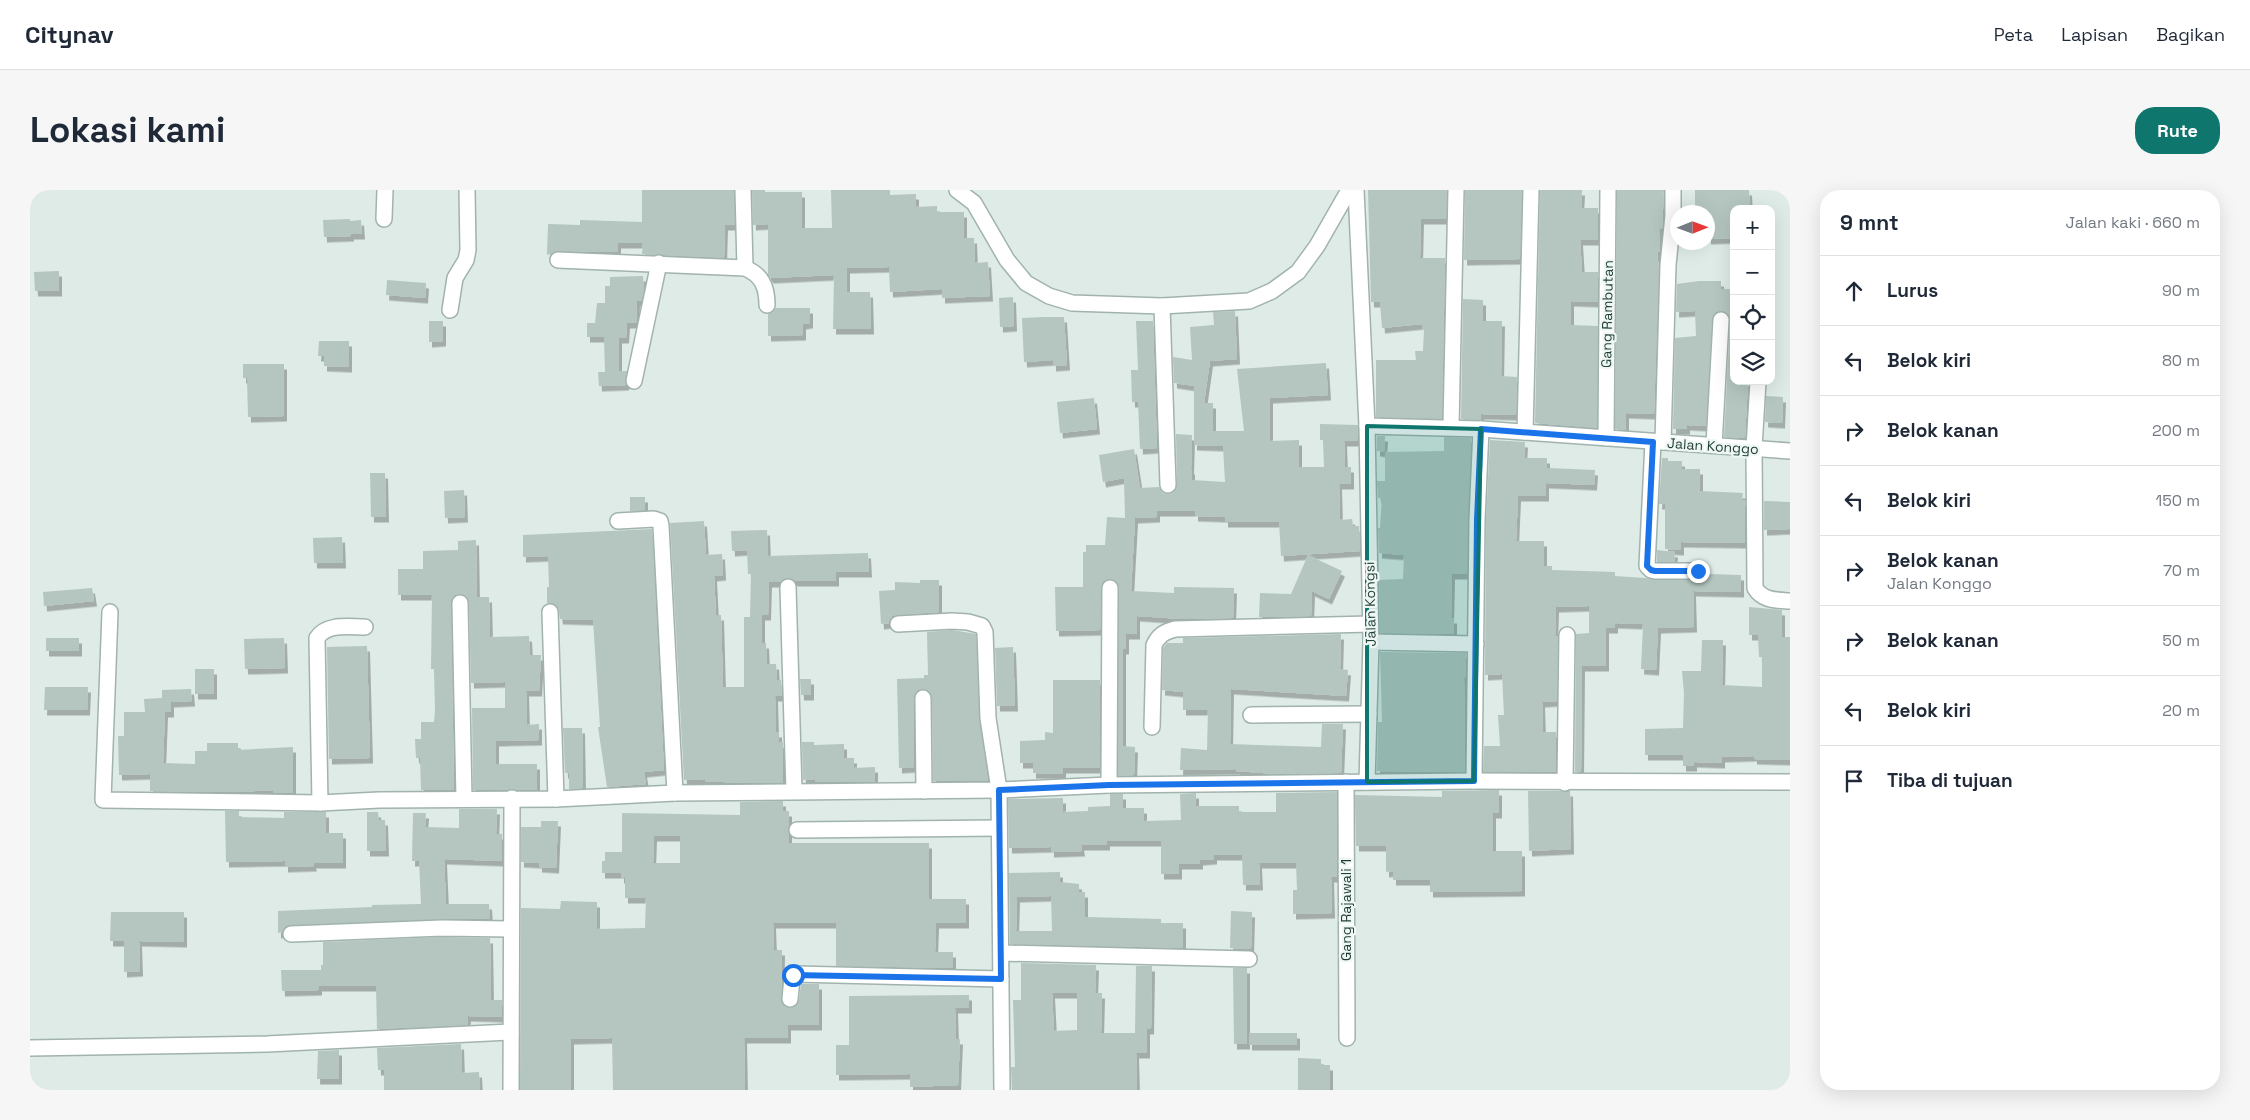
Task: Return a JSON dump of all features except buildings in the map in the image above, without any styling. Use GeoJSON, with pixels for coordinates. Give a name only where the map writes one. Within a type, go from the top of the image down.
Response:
{"type":"FeatureCollection","features":[{"type":"Feature","properties":{"kind":"street"},"geometry":{"type":"LineString","coordinates":[[384,219],[385,190]]}},
{"type":"Feature","properties":{"kind":"street"},"geometry":{"type":"LineString","coordinates":[[450,310],[455,278],[466,260],[468,250],[466,190]]}},
{"type":"Feature","properties":{"kind":"street"},"geometry":{"type":"LineString","coordinates":[[743,190],[745,268]]}},
{"type":"Feature","properties":{"kind":"street"},"geometry":{"type":"LineString","coordinates":[[958,190],[974,203],[1007,260],[1026,284],[1049,296],[1072,303],[1162,306],[1249,301],[1272,291],[1298,272],[1317,246],[1349,190]]}},
{"type":"Feature","properties":{"kind":"street","name":"Jalan Kongsi"},"geometry":{"type":"LineString","coordinates":[[1356,190],[1367,426],[1371,642],[1367,782]]}},
{"type":"Feature","properties":{"kind":"street"},"geometry":{"type":"LineString","coordinates":[[1452,427],[1456,190]]}},
{"type":"Feature","properties":{"kind":"street"},"geometry":{"type":"LineString","coordinates":[[1525,432],[1532,190]]}},
{"type":"Feature","properties":{"kind":"street","name":"Gang Rambutan"},"geometry":{"type":"LineString","coordinates":[[1606,438],[1608,190]]}},
{"type":"Feature","properties":{"kind":"street"},"geometry":{"type":"LineString","coordinates":[[1672,190],[1673,216],[1668,265],[1658,442],[1647,566],[1655,571],[1698,571]]}},
{"type":"Feature","properties":{"kind":"street"},"geometry":{"type":"LineString","coordinates":[[558,260],[745,268],[760,277],[766,289],[767,305]]}},
{"type":"Feature","properties":{"kind":"street"},"geometry":{"type":"LineString","coordinates":[[634,381],[659,263]]}},
{"type":"Feature","properties":{"kind":"street"},"geometry":{"type":"LineString","coordinates":[[1162,306],[1168,485]]}},
{"type":"Feature","properties":{"kind":"street"},"geometry":{"type":"LineString","coordinates":[[1714,446],[1721,320]]}},
{"type":"Feature","properties":{"kind":"street"},"geometry":{"type":"LineString","coordinates":[[1758,385],[1754,448],[1755,588],[1759,595],[1764,598],[1790,601]]}},
{"type":"Feature","properties":{"kind":"street","name":"Jalan Konggo"},"geometry":{"type":"LineString","coordinates":[[1367,426],[1452,427],[1790,451]]}},
{"type":"Feature","properties":{"kind":"street"},"geometry":{"type":"LineString","coordinates":[[1474,781],[1481,429]]}},
{"type":"Feature","properties":{"kind":"street"},"geometry":{"type":"LineString","coordinates":[[618,521],[654,519],[660,521],[675,793]]}},
{"type":"Feature","properties":{"kind":"street"},"geometry":{"type":"LineString","coordinates":[[788,587],[794,791]]}},
{"type":"Feature","properties":{"kind":"street"},"geometry":{"type":"LineString","coordinates":[[1109,785],[1110,588]]}},
{"type":"Feature","properties":{"kind":"street"},"geometry":{"type":"LineString","coordinates":[[460,602],[464,799]]}},
{"type":"Feature","properties":{"kind":"street"},"geometry":{"type":"LineString","coordinates":[[110,612],[103,800],[320,803],[512,798],[556,799],[675,793],[999,790],[1109,785],[1474,781],[1565,783],[1790,782]]}},
{"type":"Feature","properties":{"kind":"street"},"geometry":{"type":"LineString","coordinates":[[550,612],[556,799]]}},
{"type":"Feature","properties":{"kind":"street"},"geometry":{"type":"LineString","coordinates":[[898,624],[968,622],[982,626],[985,632],[988,718],[999,790],[1002,1090]]}},
{"type":"Feature","properties":{"kind":"street"},"geometry":{"type":"LineString","coordinates":[[1152,727],[1154,645],[1158,636],[1166,632],[1175,629],[1370,624]]}},
{"type":"Feature","properties":{"kind":"street"},"geometry":{"type":"LineString","coordinates":[[320,803],[317,638],[322,631],[334,628],[366,627]]}},
{"type":"Feature","properties":{"kind":"street"},"geometry":{"type":"LineString","coordinates":[[1565,783],[1567,636]]}},
{"type":"Feature","properties":{"kind":"street"},"geometry":{"type":"LineString","coordinates":[[1371,642],[1476,644]]}},
{"type":"Feature","properties":{"kind":"street"},"geometry":{"type":"LineString","coordinates":[[923,698],[924,791]]}},
{"type":"Feature","properties":{"kind":"street"},"geometry":{"type":"LineString","coordinates":[[1251,715],[1369,714]]}},
{"type":"Feature","properties":{"kind":"street","name":"Gang Rajawali 1"},"geometry":{"type":"LineString","coordinates":[[1346,782],[1347,1038]]}},
{"type":"Feature","properties":{"kind":"street"},"geometry":{"type":"LineString","coordinates":[[511,1090],[512,798]]}},
{"type":"Feature","properties":{"kind":"street"},"geometry":{"type":"LineString","coordinates":[[797,830],[999,828]]}},
{"type":"Feature","properties":{"kind":"street"},"geometry":{"type":"LineString","coordinates":[[291,934],[442,928],[511,929]]}},
{"type":"Feature","properties":{"kind":"street"},"geometry":{"type":"LineString","coordinates":[[1001,953],[1249,959]]}},
{"type":"Feature","properties":{"kind":"street"},"geometry":{"type":"LineString","coordinates":[[790,999],[792,978],[795,974],[1001,979]]}},
{"type":"Feature","properties":{"kind":"street"},"geometry":{"type":"LineString","coordinates":[[30,1048],[268,1044],[511,1032]]}},
{"type":"Feature","properties":{"kind":"highlighted area"},"geometry":{"type":"Polygon","coordinates":[[[1367,426],[1481,429],[1474,781],[1367,782],[1367,426]]]}},
{"type":"Feature","properties":{"kind":"route"},"geometry":{"type":"LineString","coordinates":[[793,975],[1001,979],[999,790],[1109,785],[1474,781],[1477,520],[1481,429],[1653,442],[1647,566],[1655,571],[1698,571]]}}]}
